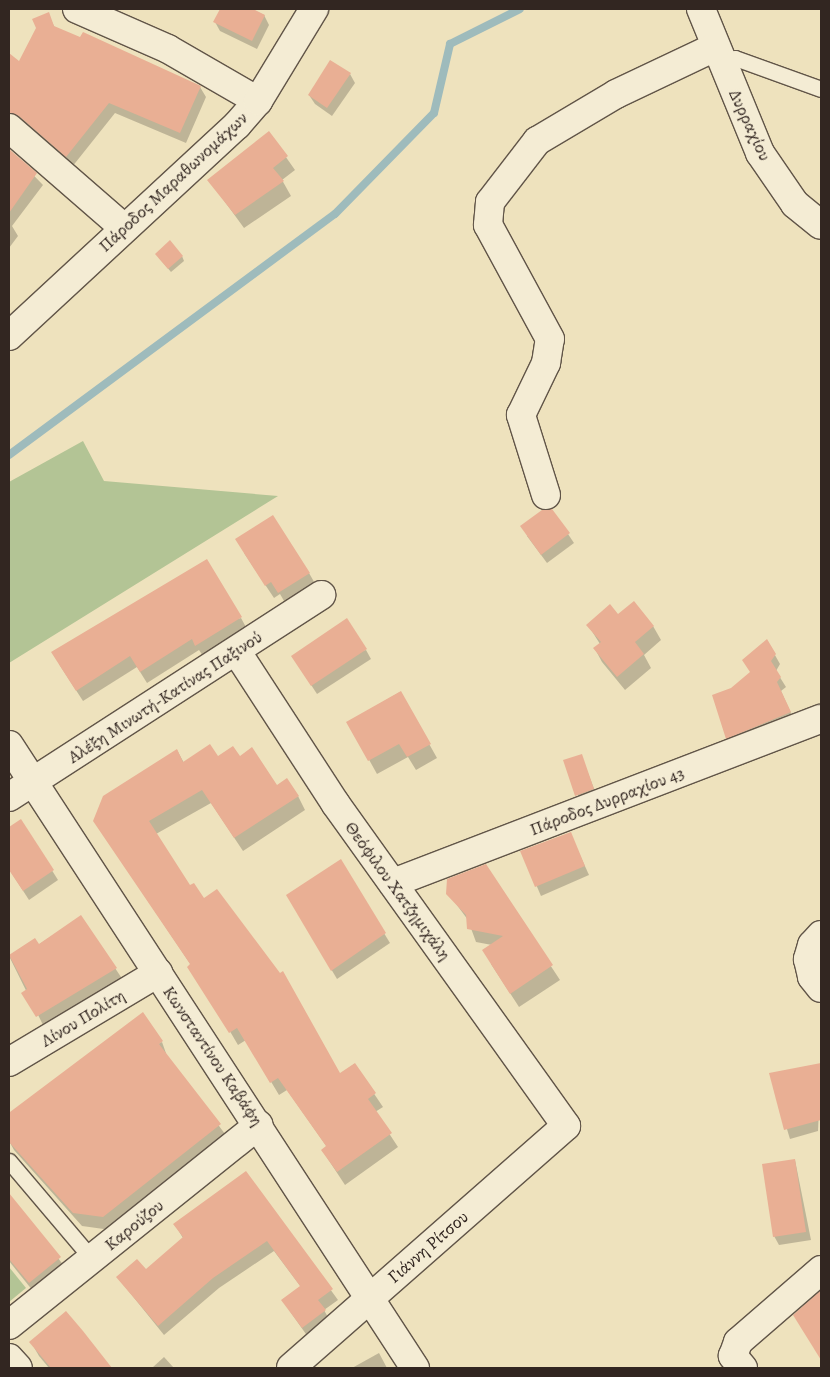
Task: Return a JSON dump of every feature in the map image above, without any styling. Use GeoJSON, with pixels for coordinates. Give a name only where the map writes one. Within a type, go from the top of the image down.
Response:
{"type":"FeatureCollection","features":[{"type":"Feature","properties":{"kind":"street"},"geometry":{"type":"LineString","coordinates":[[77,9],[168,49],[258,101]]}},
{"type":"Feature","properties":{"kind":"street","name":"Πάροδος Μαραθωνομάχων"},"geometry":{"type":"LineString","coordinates":[[13,323],[216,146],[258,101],[314,9]]}},
{"type":"Feature","properties":{"kind":"street","name":"Δυρραχίου"},"geometry":{"type":"LineString","coordinates":[[701,9],[760,153],[795,204],[821,225]]}},
{"type":"Feature","properties":{"kind":"street"},"geometry":{"type":"LineString","coordinates":[[546,496],[522,415],[546,363],[550,339],[488,224],[490,202],[538,141],[616,94],[719,55]]}},
{"type":"Feature","properties":{"kind":"street"},"geometry":{"type":"LineString","coordinates":[[9,128],[124,228]]}},
{"type":"Feature","properties":{"kind":"street","name":"Αλέξη Μινωτή-Κατίνας Παξινού"},"geometry":{"type":"LineString","coordinates":[[9,796],[34,782],[237,652],[321,595]]}},
{"type":"Feature","properties":{"kind":"street","name":"Θεόφιλου Χατζημιχάλη"},"geometry":{"type":"LineString","coordinates":[[237,652],[393,883],[566,1126]]}},
{"type":"Feature","properties":{"kind":"street","name":"Πάροδος Δυρραχίου 43"},"geometry":{"type":"LineString","coordinates":[[393,883],[821,719]]}},
{"type":"Feature","properties":{"kind":"street","name":"Κωνσταντίνου Καβάφη"},"geometry":{"type":"LineString","coordinates":[[9,745],[259,1125],[415,1368]]}},
{"type":"Feature","properties":{"kind":"street"},"geometry":{"type":"LineString","coordinates":[[821,935],[812,945],[808,959],[812,977],[821,988]]}},
{"type":"Feature","properties":{"kind":"street","name":"Λίνου Πολίτη"},"geometry":{"type":"LineString","coordinates":[[9,1062],[158,973]]}},
{"type":"Feature","properties":{"kind":"street","name":"Καρούζου"},"geometry":{"type":"LineString","coordinates":[[9,1325],[259,1125]]}},
{"type":"Feature","properties":{"kind":"street","name":"Γιάννη Ρίτσου"},"geometry":{"type":"LineString","coordinates":[[290,1368],[566,1126]]}},
{"type":"Feature","properties":{"kind":"street"},"geometry":{"type":"LineString","coordinates":[[738,1362],[738,1342],[758,1320],[821,1270]]}},
{"type":"Feature","properties":{"kind":"street"},"geometry":{"type":"LineString","coordinates":[[9,1358],[18,1368]]}},
{"type":"Feature","properties":{"kind":"lane"},"geometry":{"type":"LineString","coordinates":[[719,55],[735,58],[821,88]]}},
{"type":"Feature","properties":{"kind":"lane"},"geometry":{"type":"LineString","coordinates":[[9,1161],[92,1259]]}},
{"type":"Feature","properties":{"kind":"green space"},"geometry":{"type":"Polygon","coordinates":[[[83,441],[104,481],[278,496],[9,663],[9,482],[83,441]]]}},
{"type":"Feature","properties":{"kind":"green space"},"geometry":{"type":"Polygon","coordinates":[[[9,1267],[26,1288],[9,1302],[9,1267]]]}},
{"type":"Feature","properties":{"kind":"building"},"geometry":{"type":"Polygon","coordinates":[[[220,9],[253,9],[265,15],[252,41],[213,22],[220,9]]]}},
{"type":"Feature","properties":{"kind":"building"},"geometry":{"type":"Polygon","coordinates":[[[49,12],[54,26],[80,37],[83,32],[201,86],[180,133],[109,103],[66,157],[19,116],[9,113],[9,53],[19,61],[36,28],[32,19],[49,12]]]}},
{"type":"Feature","properties":{"kind":"building"},"geometry":{"type":"Polygon","coordinates":[[[330,60],[351,73],[327,108],[308,95],[330,60]]]}},
{"type":"Feature","properties":{"kind":"building"},"geometry":{"type":"Polygon","coordinates":[[[269,131],[288,156],[273,168],[284,181],[235,215],[207,180],[269,131]]]}},
{"type":"Feature","properties":{"kind":"building"},"geometry":{"type":"Polygon","coordinates":[[[10,150],[37,173],[9,213],[9,152],[10,150]]]}},
{"type":"Feature","properties":{"kind":"building"},"geometry":{"type":"Polygon","coordinates":[[[170,240],[183,256],[168,269],[155,254],[170,240]]]}},
{"type":"Feature","properties":{"kind":"building"},"geometry":{"type":"Polygon","coordinates":[[[552,509],[570,533],[541,555],[520,526],[542,510],[552,509]]]}},
{"type":"Feature","properties":{"kind":"building"},"geometry":{"type":"Polygon","coordinates":[[[273,515],[310,573],[278,593],[271,582],[265,586],[235,539],[273,515]]]}},
{"type":"Feature","properties":{"kind":"building"},"geometry":{"type":"Polygon","coordinates":[[[207,559],[242,617],[195,646],[192,639],[140,672],[130,656],[76,691],[51,652],[207,559]]]}},
{"type":"Feature","properties":{"kind":"building"},"geometry":{"type":"Polygon","coordinates":[[[634,601],[654,626],[635,642],[644,654],[617,677],[593,648],[601,642],[586,625],[610,604],[618,614],[634,601]]]}},
{"type":"Feature","properties":{"kind":"building"},"geometry":{"type":"Polygon","coordinates":[[[347,618],[367,649],[311,686],[291,656],[347,618]]]}},
{"type":"Feature","properties":{"kind":"building"},"geometry":{"type":"Polygon","coordinates":[[[767,639],[776,654],[771,661],[781,677],[777,682],[791,712],[726,739],[712,695],[731,688],[750,672],[742,660],[767,639]]]}},
{"type":"Feature","properties":{"kind":"building"},"geometry":{"type":"Polygon","coordinates":[[[401,691],[431,744],[407,757],[399,744],[368,761],[346,722],[401,691]]]}},
{"type":"Feature","properties":{"kind":"building"},"geometry":{"type":"Polygon","coordinates":[[[210,744],[218,756],[233,746],[240,756],[252,747],[277,785],[287,778],[299,796],[234,838],[202,790],[149,821],[190,885],[194,883],[204,898],[217,889],[280,973],[283,971],[340,1073],[355,1063],[376,1093],[368,1099],[392,1133],[337,1172],[321,1150],[326,1146],[278,1078],[270,1083],[237,1028],[229,1033],[187,967],[190,964],[93,821],[103,796],[177,749],[183,762],[210,744]]]}},
{"type":"Feature","properties":{"kind":"building"},"geometry":{"type":"Polygon","coordinates":[[[582,754],[594,789],[575,796],[563,760],[582,754]]]}},
{"type":"Feature","properties":{"kind":"building"},"geometry":{"type":"Polygon","coordinates":[[[21,819],[54,870],[23,891],[9,870],[9,827],[21,819]]]}},
{"type":"Feature","properties":{"kind":"building"},"geometry":{"type":"Polygon","coordinates":[[[571,832],[585,866],[535,887],[520,851],[571,832]]]}},
{"type":"Feature","properties":{"kind":"building"},"geometry":{"type":"Polygon","coordinates":[[[341,859],[386,933],[331,971],[286,895],[341,859]]]}},
{"type":"Feature","properties":{"kind":"building"},"geometry":{"type":"Polygon","coordinates":[[[486,864],[553,965],[510,994],[482,950],[503,936],[467,929],[466,915],[446,894],[447,879],[486,864]]]}},
{"type":"Feature","properties":{"kind":"building"},"geometry":{"type":"Polygon","coordinates":[[[81,915],[117,968],[36,1017],[21,993],[27,989],[9,955],[35,938],[39,944],[81,915]]]}},
{"type":"Feature","properties":{"kind":"building"},"geometry":{"type":"Polygon","coordinates":[[[143,1012],[163,1041],[159,1044],[221,1124],[103,1217],[73,1213],[9,1142],[10,1112],[143,1012]]]}},
{"type":"Feature","properties":{"kind":"building"},"geometry":{"type":"Polygon","coordinates":[[[821,1063],[821,1120],[784,1130],[769,1073],[821,1063]]]}},
{"type":"Feature","properties":{"kind":"building"},"geometry":{"type":"Polygon","coordinates":[[[795,1159],[806,1232],[773,1237],[762,1164],[795,1159]]]}},
{"type":"Feature","properties":{"kind":"building"},"geometry":{"type":"Polygon","coordinates":[[[246,1171],[333,1289],[318,1300],[326,1310],[302,1328],[281,1300],[300,1286],[267,1241],[213,1278],[158,1326],[116,1277],[137,1259],[146,1269],[183,1237],[173,1224],[246,1171]]]}},
{"type":"Feature","properties":{"kind":"building"},"geometry":{"type":"Polygon","coordinates":[[[9,1193],[61,1257],[29,1283],[9,1259],[9,1193]]]}},
{"type":"Feature","properties":{"kind":"building"},"geometry":{"type":"Polygon","coordinates":[[[821,1291],[821,1360],[793,1315],[821,1291]]]}},
{"type":"Feature","properties":{"kind":"building"},"geometry":{"type":"Polygon","coordinates":[[[66,1311],[112,1368],[51,1368],[29,1342],[66,1311]]]}},
{"type":"Feature","properties":{"kind":"waterway"},"geometry":{"type":"LineString","coordinates":[[9,455],[335,214],[434,113],[450,44],[520,9]]}}]}
